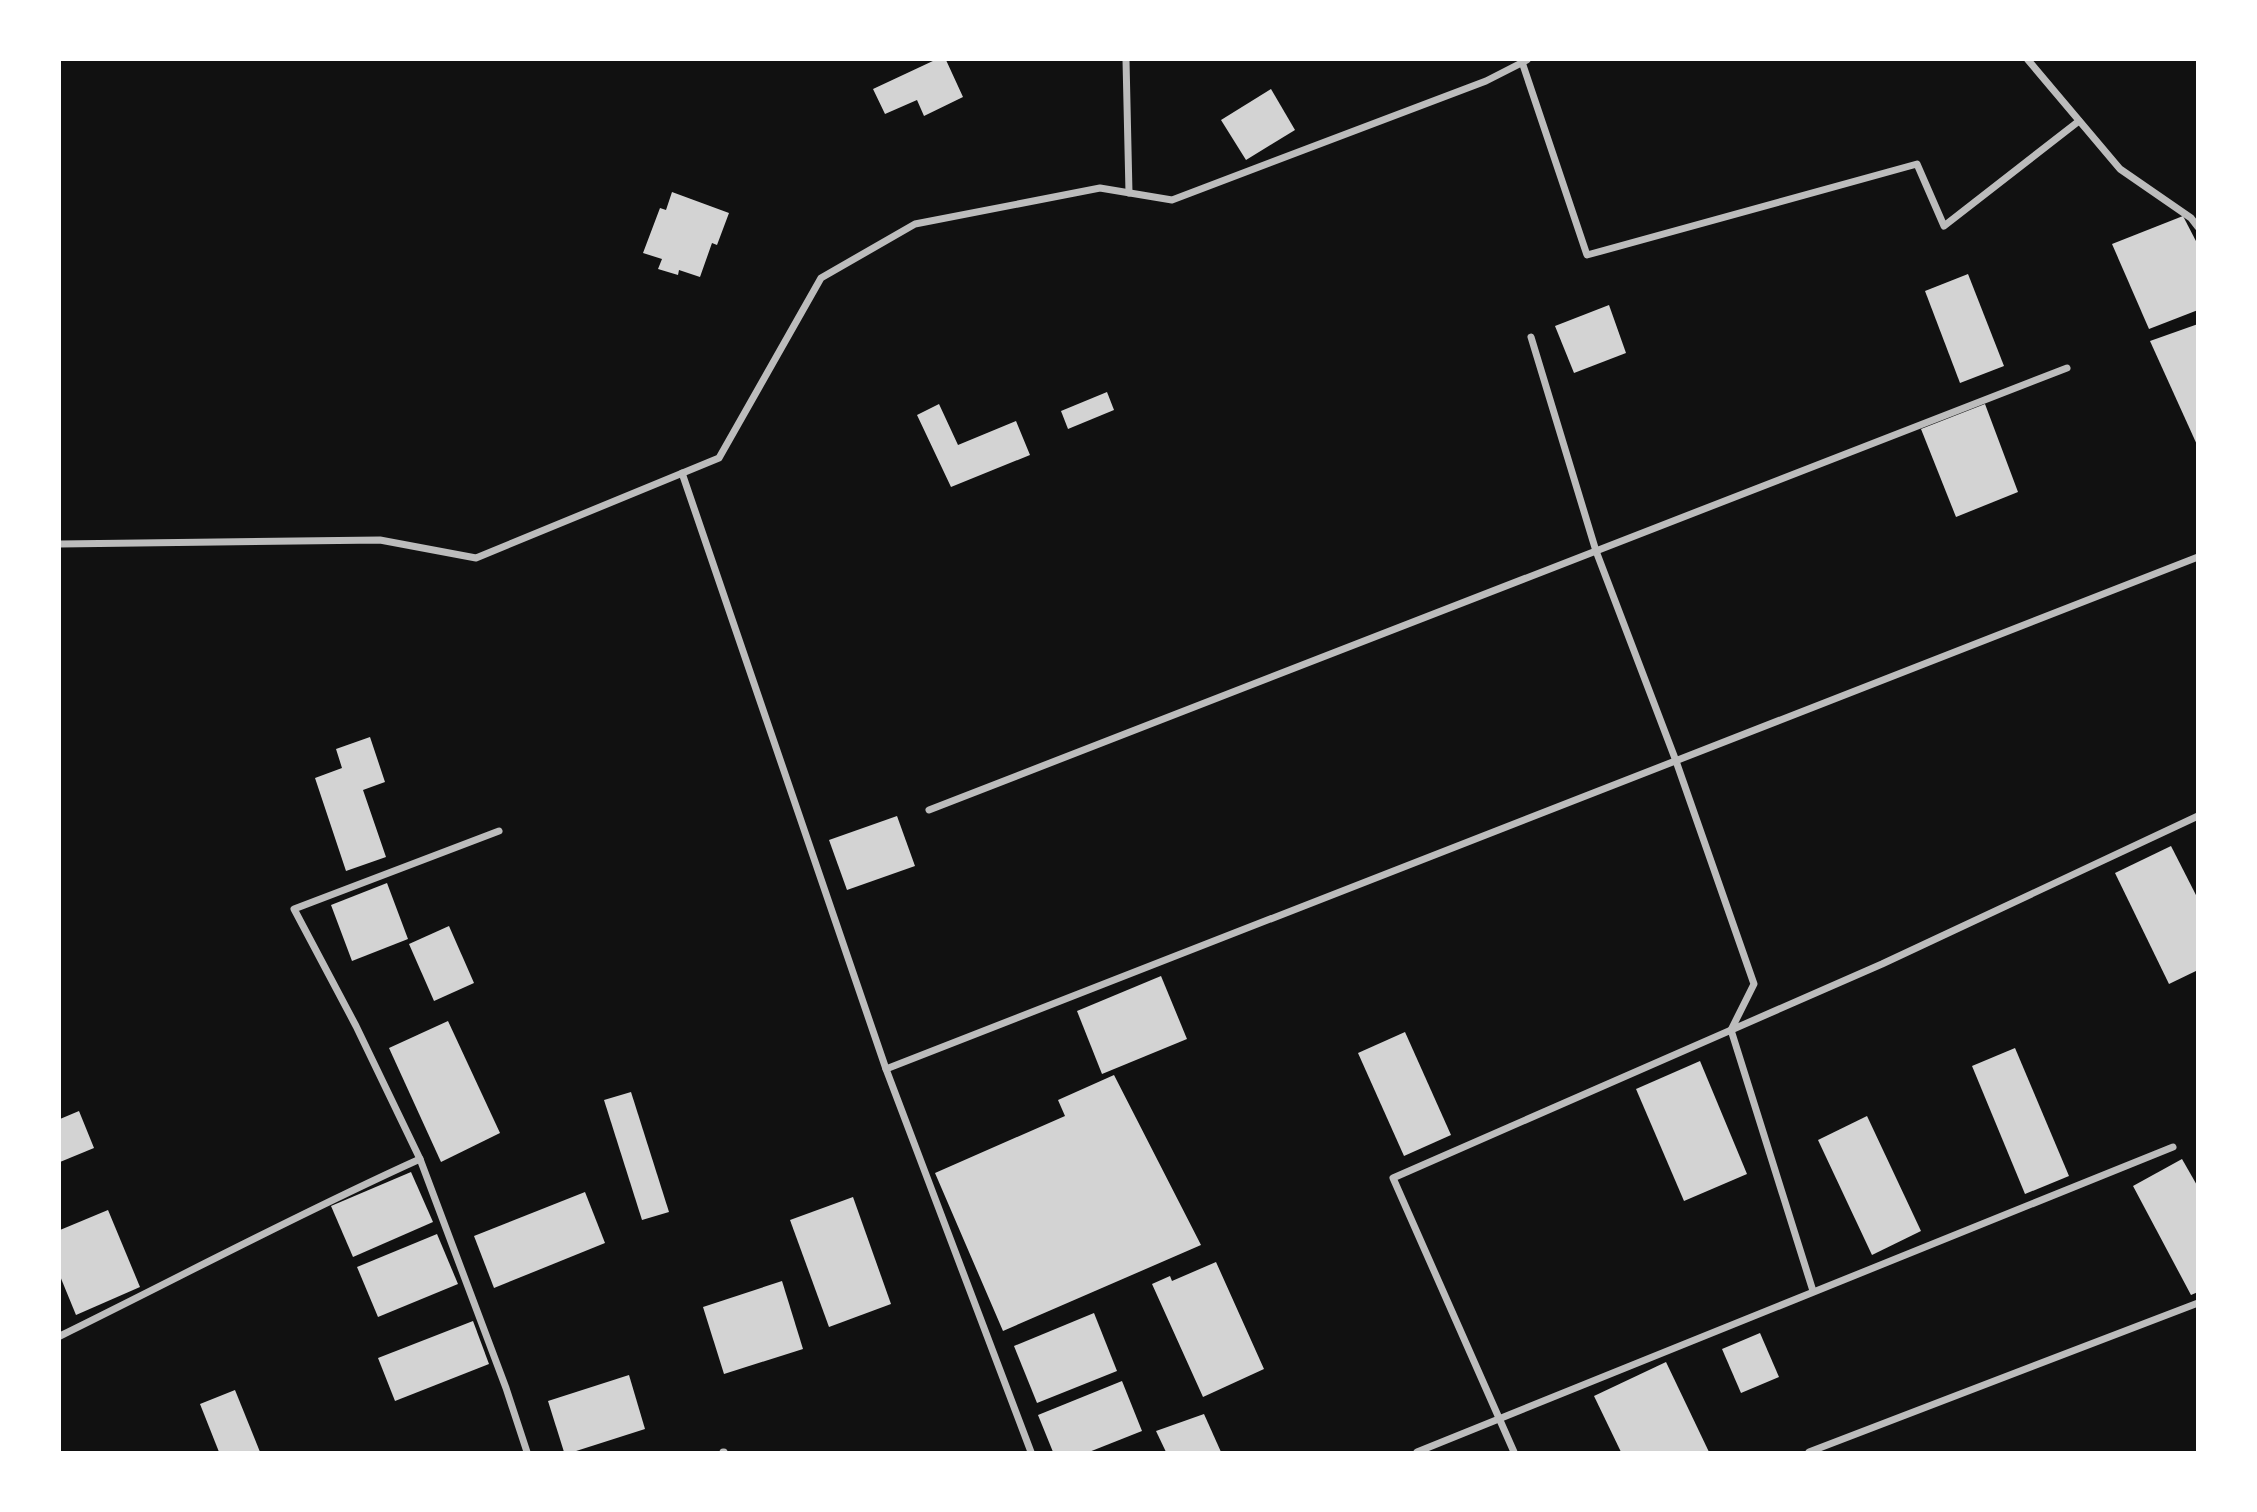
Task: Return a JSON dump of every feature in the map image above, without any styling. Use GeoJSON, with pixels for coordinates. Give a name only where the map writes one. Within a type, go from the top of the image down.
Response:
{"type":"FeatureCollection","features":[{"type":"Feature","properties":{"kind":"street"},"geometry":{"type":"LineString","coordinates":[[1126,60],[1129,193]]}},
{"type":"Feature","properties":{"kind":"street"},"geometry":{"type":"LineString","coordinates":[[2028,60],[2120,169],[2191,218],[2197,227]]}},
{"type":"Feature","properties":{"kind":"street"},"geometry":{"type":"LineString","coordinates":[[60,544],[380,540],[476,558],[719,458],[821,278],[915,224],[1100,188],[1172,200],[1486,81],[1525,61],[1587,255],[1917,164],[1944,226],[2079,121]]}},
{"type":"Feature","properties":{"kind":"street"},"geometry":{"type":"LineString","coordinates":[[1531,337],[1596,551],[1676,761],[1754,984],[1731,1030],[1813,1291]]}},
{"type":"Feature","properties":{"kind":"street"},"geometry":{"type":"LineString","coordinates":[[929,810],[2067,368]]}},
{"type":"Feature","properties":{"kind":"street"},"geometry":{"type":"LineString","coordinates":[[682,473],[886,1069],[1031,1452]]}},
{"type":"Feature","properties":{"kind":"street"},"geometry":{"type":"LineString","coordinates":[[886,1069],[2197,558]]}},
{"type":"Feature","properties":{"kind":"street"},"geometry":{"type":"LineString","coordinates":[[1514,1452],[1393,1178],[1882,964],[2197,816]]}},
{"type":"Feature","properties":{"kind":"street"},"geometry":{"type":"LineString","coordinates":[[499,831],[294,909],[356,1026],[420,1159],[506,1388],[527,1452]]}},
{"type":"Feature","properties":{"kind":"street"},"geometry":{"type":"LineString","coordinates":[[1417,1452],[1498,1417],[2172,1147]]}},
{"type":"Feature","properties":{"kind":"street"},"geometry":{"type":"LineString","coordinates":[[60,1336],[197,1269],[304,1211],[420,1159]]}},
{"type":"Feature","properties":{"kind":"street"},"geometry":{"type":"LineString","coordinates":[[1809,1452],[2197,1303]]}},
{"type":"Feature","properties":{"kind":"building"},"geometry":{"type":"Polygon","coordinates":[[[935,60],[946,60],[963,97],[924,116],[917,100],[885,114],[873,89],[935,60]]]}},
{"type":"Feature","properties":{"kind":"building"},"geometry":{"type":"Polygon","coordinates":[[[1271,89],[1295,130],[1246,160],[1221,120],[1271,89]]]}},
{"type":"Feature","properties":{"kind":"building"},"geometry":{"type":"Polygon","coordinates":[[[672,192],[729,213],[717,245],[712,243],[700,277],[679,270],[678,275],[658,269],[662,259],[643,253],[660,208],[666,210],[672,192]]]}},
{"type":"Feature","properties":{"kind":"building"},"geometry":{"type":"Polygon","coordinates":[[[2183,216],[2198,245],[2198,310],[2149,329],[2112,244],[2183,216]]]}},
{"type":"Feature","properties":{"kind":"building"},"geometry":{"type":"Polygon","coordinates":[[[1968,274],[2004,366],[1960,383],[1925,291],[1968,274]]]}},
{"type":"Feature","properties":{"kind":"building"},"geometry":{"type":"Polygon","coordinates":[[[1609,305],[1626,353],[1574,373],[1555,326],[1609,305]]]}},
{"type":"Feature","properties":{"kind":"building"},"geometry":{"type":"Polygon","coordinates":[[[2198,324],[2198,447],[2150,341],[2198,324]]]}},
{"type":"Feature","properties":{"kind":"building"},"geometry":{"type":"Polygon","coordinates":[[[1107,392],[1114,410],[1068,429],[1061,411],[1107,392]]]}},
{"type":"Feature","properties":{"kind":"building"},"geometry":{"type":"Polygon","coordinates":[[[939,404],[958,445],[1016,421],[1030,455],[951,487],[917,415],[939,404]]]}},
{"type":"Feature","properties":{"kind":"building"},"geometry":{"type":"Polygon","coordinates":[[[1985,404],[2018,492],[1956,517],[1921,429],[1985,404]]]}},
{"type":"Feature","properties":{"kind":"building"},"geometry":{"type":"Polygon","coordinates":[[[370,737],[385,782],[363,790],[386,857],[346,871],[315,778],[342,768],[336,749],[370,737]]]}},
{"type":"Feature","properties":{"kind":"building"},"geometry":{"type":"Polygon","coordinates":[[[897,816],[915,866],[847,890],[829,840],[897,816]]]}},
{"type":"Feature","properties":{"kind":"building"},"geometry":{"type":"Polygon","coordinates":[[[2171,846],[2198,899],[2198,970],[2169,984],[2115,873],[2171,846]]]}},
{"type":"Feature","properties":{"kind":"building"},"geometry":{"type":"Polygon","coordinates":[[[387,883],[408,939],[352,961],[331,905],[387,883]]]}},
{"type":"Feature","properties":{"kind":"building"},"geometry":{"type":"Polygon","coordinates":[[[449,926],[474,983],[434,1001],[409,944],[449,926]]]}},
{"type":"Feature","properties":{"kind":"building"},"geometry":{"type":"Polygon","coordinates":[[[1161,976],[1187,1039],[1102,1074],[1077,1011],[1161,976]]]}},
{"type":"Feature","properties":{"kind":"building"},"geometry":{"type":"Polygon","coordinates":[[[448,1021],[500,1133],[441,1162],[389,1048],[448,1021]]]}},
{"type":"Feature","properties":{"kind":"building"},"geometry":{"type":"Polygon","coordinates":[[[1405,1032],[1451,1135],[1404,1156],[1358,1053],[1405,1032]]]}},
{"type":"Feature","properties":{"kind":"building"},"geometry":{"type":"Polygon","coordinates":[[[2015,1048],[2069,1176],[2025,1194],[1972,1066],[2015,1048]]]}},
{"type":"Feature","properties":{"kind":"building"},"geometry":{"type":"Polygon","coordinates":[[[1700,1061],[1747,1174],[1684,1201],[1636,1089],[1700,1061]]]}},
{"type":"Feature","properties":{"kind":"building"},"geometry":{"type":"Polygon","coordinates":[[[1114,1075],[1201,1245],[1003,1331],[935,1173],[1065,1116],[1058,1100],[1114,1075]]]}},
{"type":"Feature","properties":{"kind":"building"},"geometry":{"type":"Polygon","coordinates":[[[631,1092],[669,1212],[642,1220],[604,1100],[631,1092]]]}},
{"type":"Feature","properties":{"kind":"building"},"geometry":{"type":"Polygon","coordinates":[[[79,1111],[94,1148],[60,1162],[60,1119],[79,1111]]]}},
{"type":"Feature","properties":{"kind":"building"},"geometry":{"type":"Polygon","coordinates":[[[1867,1116],[1921,1231],[1872,1255],[1818,1140],[1867,1116]]]}},
{"type":"Feature","properties":{"kind":"building"},"geometry":{"type":"Polygon","coordinates":[[[2182,1159],[2198,1187],[2198,1292],[2191,1295],[2133,1186],[2182,1159]]]}},
{"type":"Feature","properties":{"kind":"building"},"geometry":{"type":"Polygon","coordinates":[[[411,1172],[433,1222],[353,1257],[331,1206],[411,1172]]]}},
{"type":"Feature","properties":{"kind":"building"},"geometry":{"type":"Polygon","coordinates":[[[585,1192],[605,1243],[494,1288],[474,1236],[585,1192]]]}},
{"type":"Feature","properties":{"kind":"building"},"geometry":{"type":"Polygon","coordinates":[[[853,1197],[891,1304],[829,1327],[790,1220],[853,1197]]]}},
{"type":"Feature","properties":{"kind":"building"},"geometry":{"type":"Polygon","coordinates":[[[108,1210],[140,1287],[76,1315],[60,1276],[60,1230],[108,1210]]]}},
{"type":"Feature","properties":{"kind":"building"},"geometry":{"type":"Polygon","coordinates":[[[437,1234],[458,1284],[378,1317],[357,1267],[437,1234]]]}},
{"type":"Feature","properties":{"kind":"building"},"geometry":{"type":"Polygon","coordinates":[[[1216,1262],[1264,1369],[1203,1397],[1152,1284],[1170,1276],[1172,1281],[1216,1262]]]}},
{"type":"Feature","properties":{"kind":"building"},"geometry":{"type":"Polygon","coordinates":[[[782,1281],[803,1349],[724,1374],[703,1307],[782,1281]]]}},
{"type":"Feature","properties":{"kind":"building"},"geometry":{"type":"Polygon","coordinates":[[[1094,1313],[1117,1371],[1037,1403],[1014,1346],[1094,1313]]]}},
{"type":"Feature","properties":{"kind":"building"},"geometry":{"type":"Polygon","coordinates":[[[473,1321],[489,1364],[395,1401],[378,1358],[473,1321]]]}},
{"type":"Feature","properties":{"kind":"building"},"geometry":{"type":"Polygon","coordinates":[[[1760,1333],[1779,1377],[1741,1393],[1722,1349],[1760,1333]]]}},
{"type":"Feature","properties":{"kind":"building"},"geometry":{"type":"Polygon","coordinates":[[[1666,1362],[1709,1452],[1621,1452],[1594,1396],[1666,1362]]]}},
{"type":"Feature","properties":{"kind":"building"},"geometry":{"type":"Polygon","coordinates":[[[629,1375],[645,1429],[573,1452],[564,1452],[548,1401],[629,1375]]]}},
{"type":"Feature","properties":{"kind":"building"},"geometry":{"type":"Polygon","coordinates":[[[1122,1381],[1142,1431],[1089,1452],[1053,1452],[1038,1415],[1122,1381]]]}},
{"type":"Feature","properties":{"kind":"building"},"geometry":{"type":"Polygon","coordinates":[[[235,1390],[260,1452],[219,1452],[200,1404],[235,1390]]]}},
{"type":"Feature","properties":{"kind":"building"},"geometry":{"type":"Polygon","coordinates":[[[1204,1414],[1221,1452],[1166,1452],[1156,1431],[1204,1414]]]}}]}
